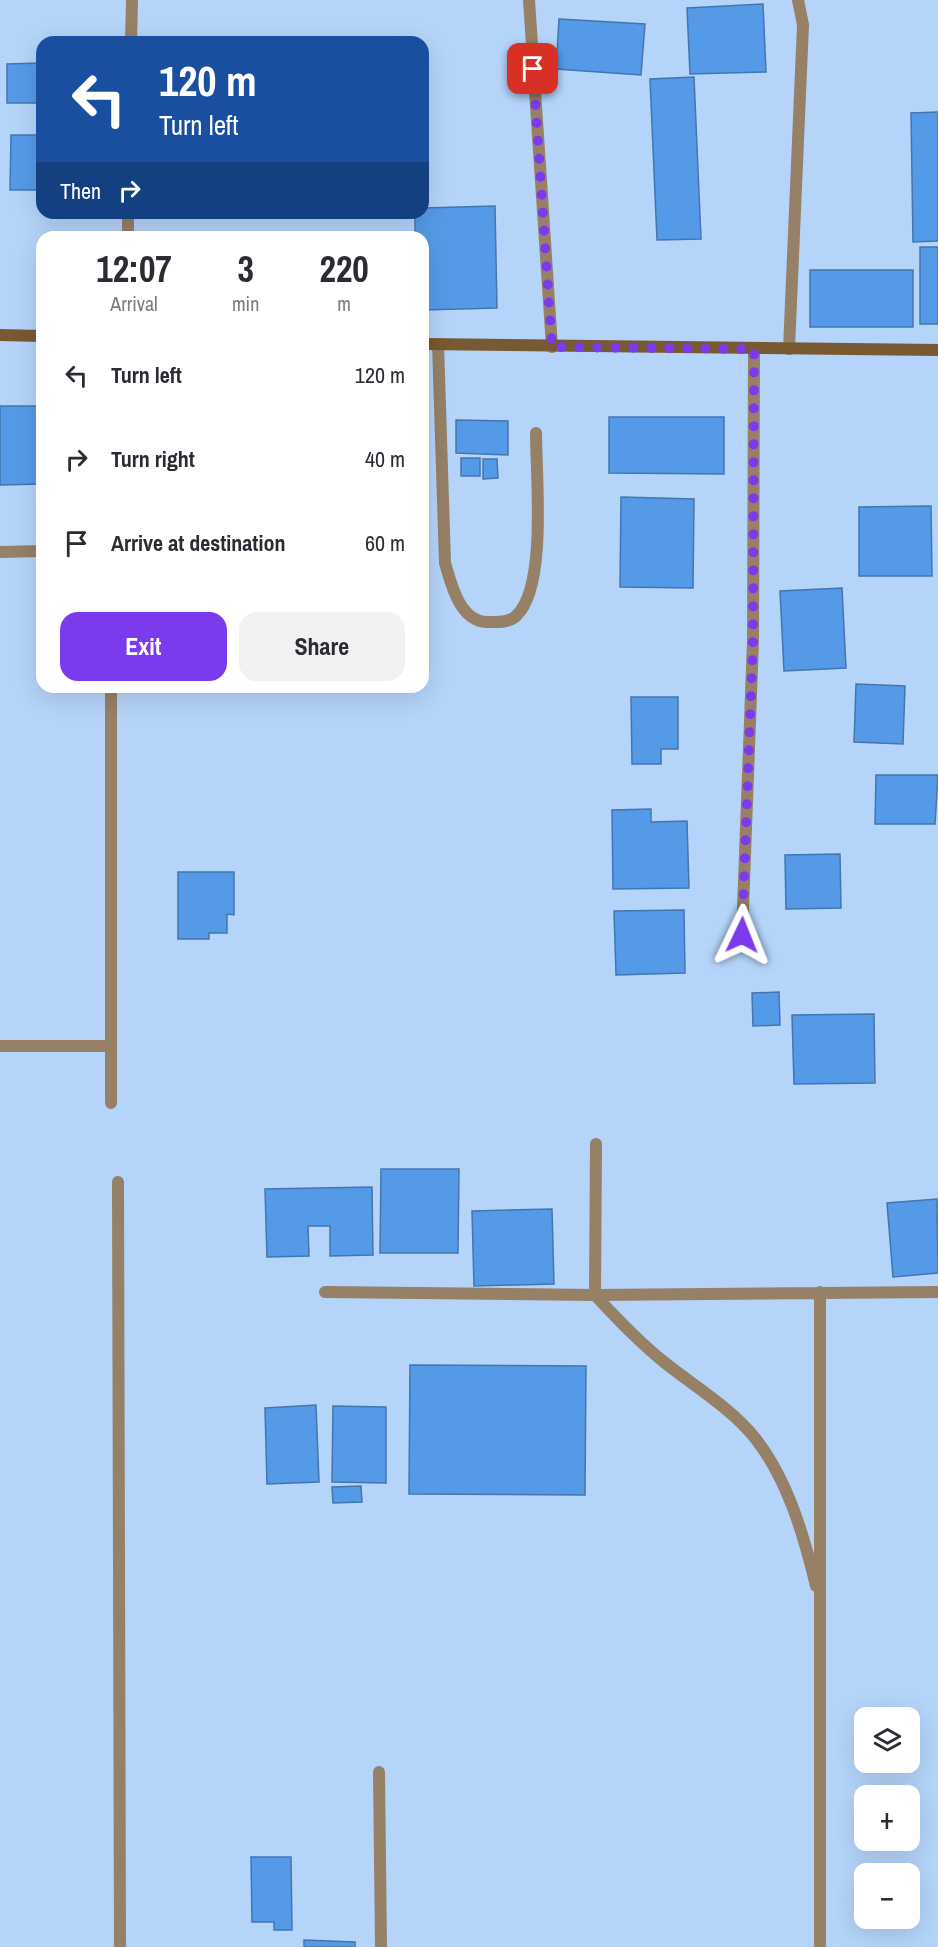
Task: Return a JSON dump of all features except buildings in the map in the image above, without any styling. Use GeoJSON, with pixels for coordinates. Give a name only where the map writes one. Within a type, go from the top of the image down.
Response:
{"type":"FeatureCollection","features":[{"type":"Feature","properties":{"kind":"main road"},"geometry":{"type":"LineString","coordinates":[[0,335],[36,336]]}},
{"type":"Feature","properties":{"kind":"main road"},"geometry":{"type":"LineString","coordinates":[[429,344],[938,350]]}},
{"type":"Feature","properties":{"kind":"street"},"geometry":{"type":"LineString","coordinates":[[131,36],[132,0]]}},
{"type":"Feature","properties":{"kind":"street"},"geometry":{"type":"LineString","coordinates":[[529,0],[552,347]]}},
{"type":"Feature","properties":{"kind":"street"},"geometry":{"type":"LineString","coordinates":[[789,349],[803,25],[798,0]]}},
{"type":"Feature","properties":{"kind":"street"},"geometry":{"type":"LineString","coordinates":[[438,344],[445,563],[454,593],[465,612],[483,622],[504,622],[516,617],[529,599],[538,564],[536,433]]}},
{"type":"Feature","properties":{"kind":"street"},"geometry":{"type":"LineString","coordinates":[[742,935],[753,640],[754,349]]}},
{"type":"Feature","properties":{"kind":"street"},"geometry":{"type":"LineString","coordinates":[[0,552],[36,550]]}},
{"type":"Feature","properties":{"kind":"street"},"geometry":{"type":"LineString","coordinates":[[111,693],[111,1103]]}},
{"type":"Feature","properties":{"kind":"street"},"geometry":{"type":"LineString","coordinates":[[0,1046],[111,1046]]}},
{"type":"Feature","properties":{"kind":"street"},"geometry":{"type":"LineString","coordinates":[[596,1144],[595,1295],[627,1330],[737,1418],[756,1439],[774,1469],[805,1541],[821,1608]]}},
{"type":"Feature","properties":{"kind":"street"},"geometry":{"type":"LineString","coordinates":[[118,1182],[120,1947]]}},
{"type":"Feature","properties":{"kind":"street"},"geometry":{"type":"LineString","coordinates":[[325,1292],[595,1295],[938,1292]]}},
{"type":"Feature","properties":{"kind":"street"},"geometry":{"type":"LineString","coordinates":[[820,1292],[820,1947]]}},
{"type":"Feature","properties":{"kind":"street"},"geometry":{"type":"LineString","coordinates":[[379,1772],[381,1947]]}},
{"type":"Feature","properties":{"kind":"route"},"geometry":{"type":"LineString","coordinates":[[533,69],[552,347],[754,349],[753,640],[742,935]]}}]}
